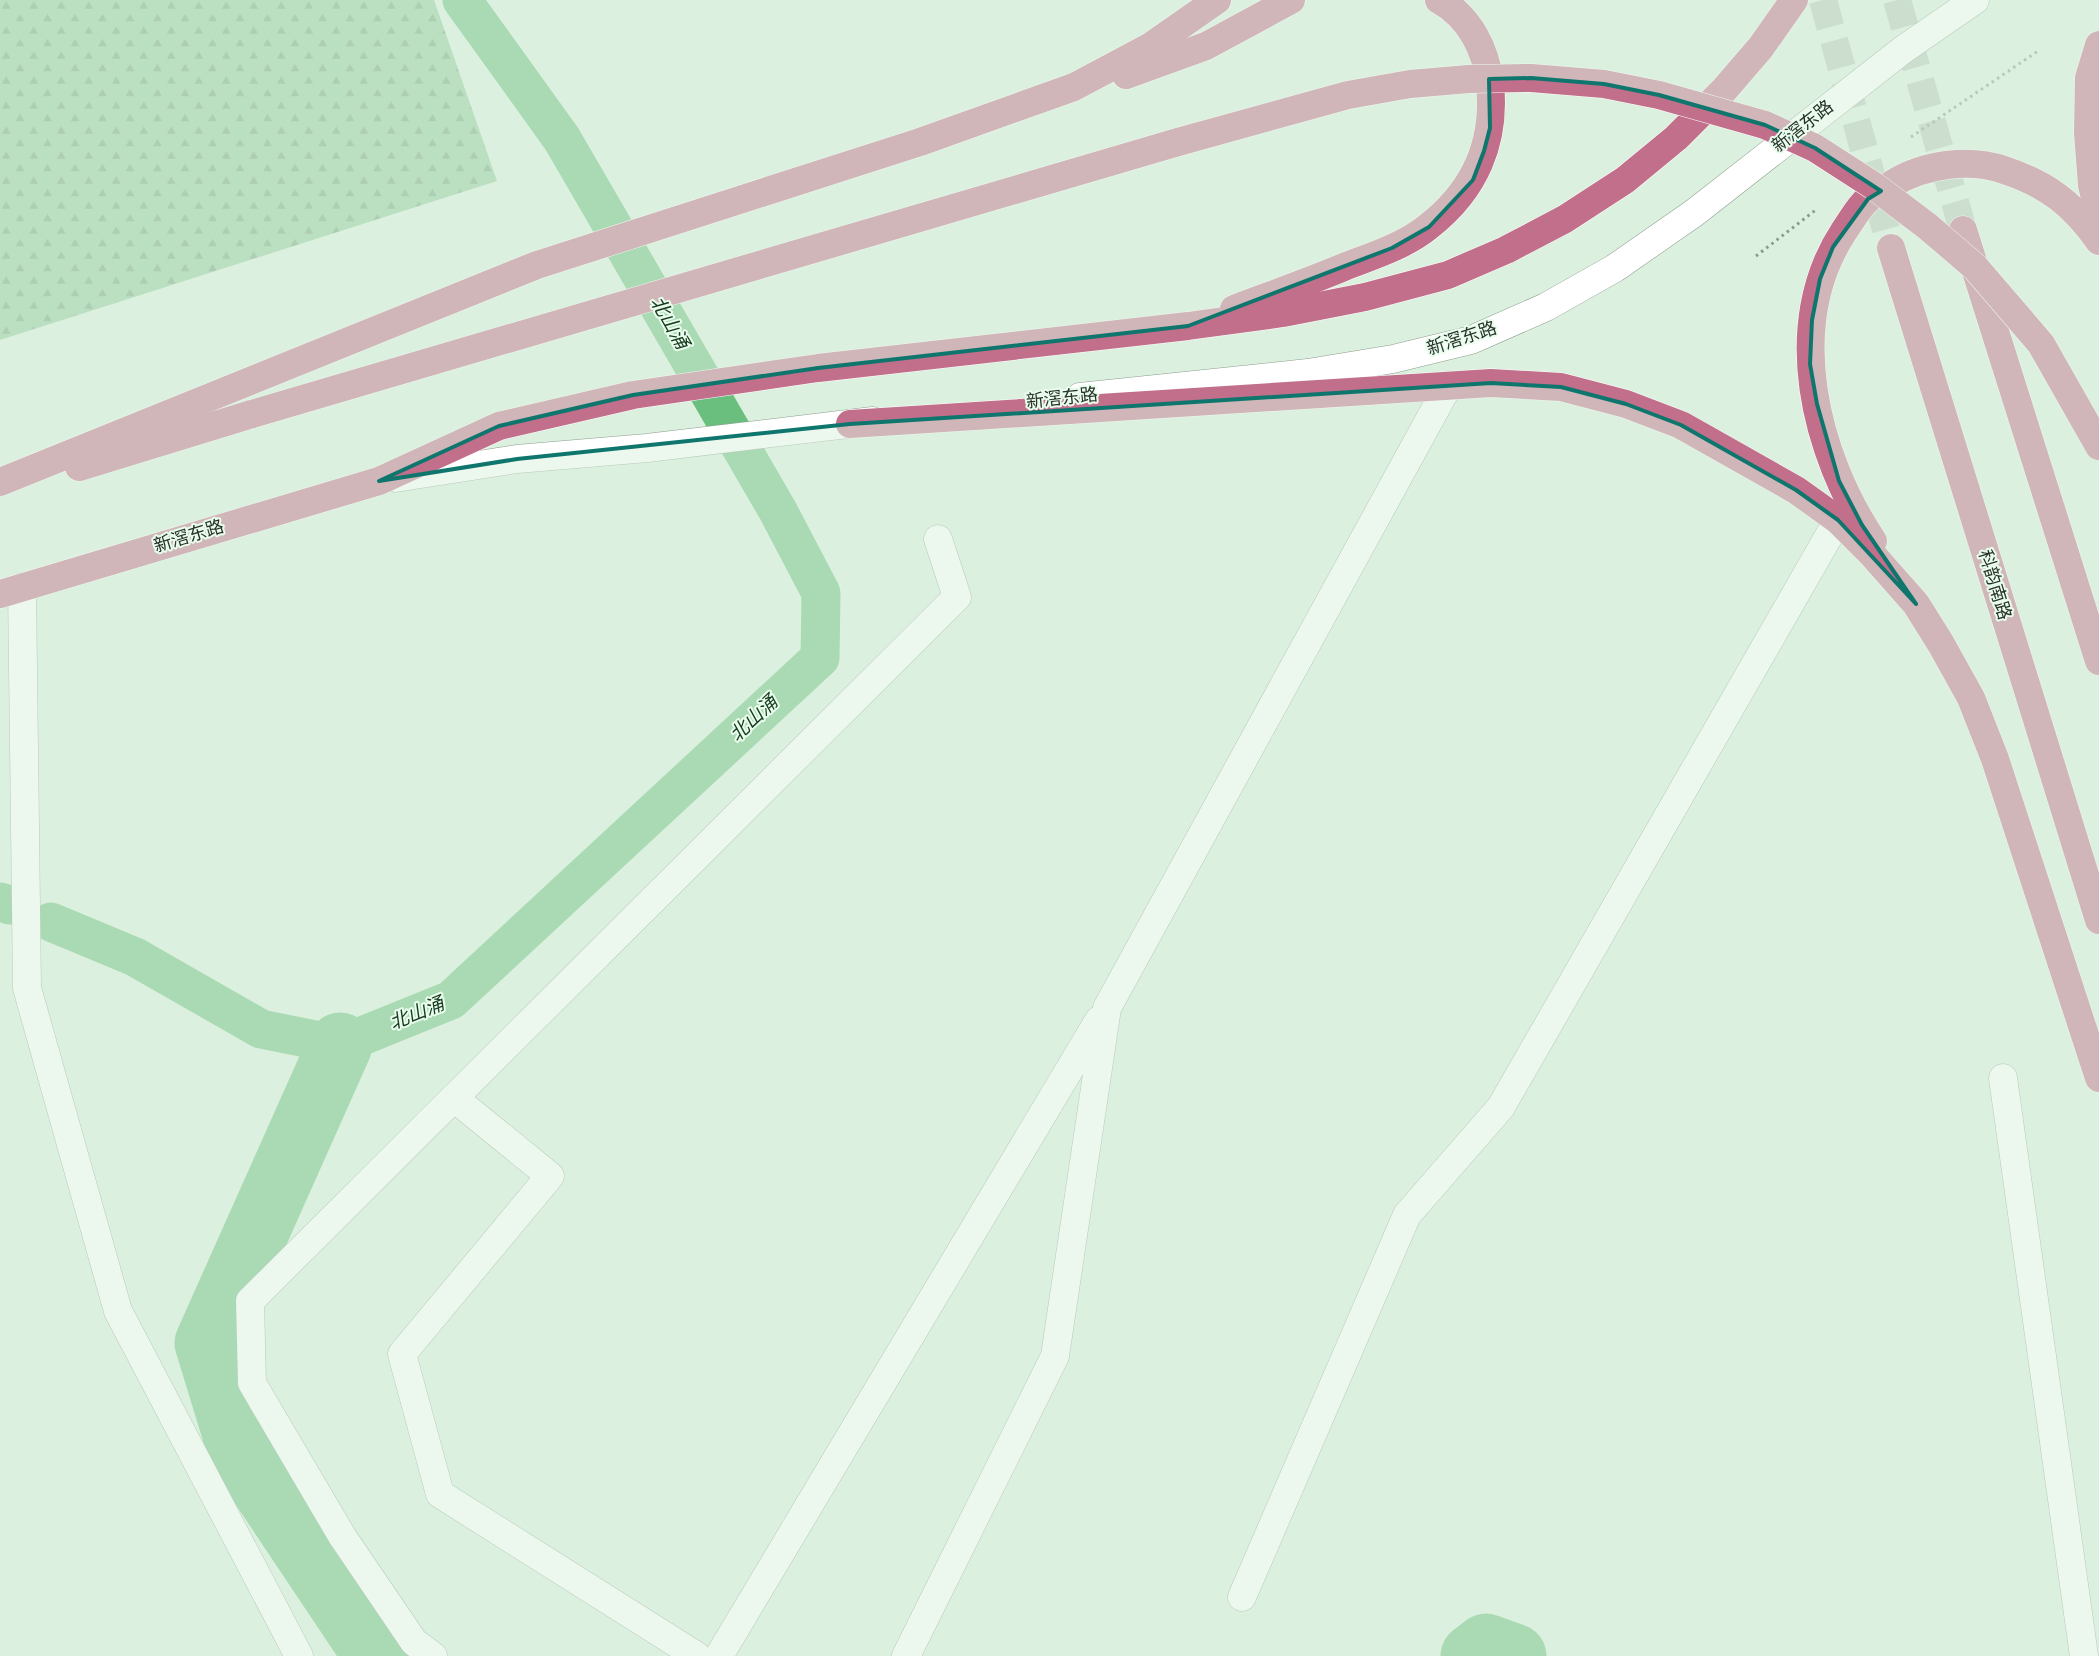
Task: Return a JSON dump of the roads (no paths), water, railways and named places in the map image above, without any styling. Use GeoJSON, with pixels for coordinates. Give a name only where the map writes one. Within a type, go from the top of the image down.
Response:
{"type":"FeatureCollection","features":[{"type":"Feature","properties":{"kind":"highway"},"geometry":{"type":"LineString","coordinates":[[1074,87],[1151,46],[1217,0]]}},
{"type":"Feature","properties":{"kind":"highway"},"geometry":{"type":"LineString","coordinates":[[0,482],[538,265],[930,139],[1074,87],[1125,75],[1206,46],[1291,0]]}},
{"type":"Feature","properties":{"kind":"highway"},"geometry":{"type":"LineString","coordinates":[[1188,326],[1392,248],[1429,227],[1454,203],[1473,180],[1490,128],[1492,100],[1488,66],[1468,24],[1439,0]]}},
{"type":"Feature","properties":{"kind":"highway"},"geometry":{"type":"LineString","coordinates":[[1188,326],[1283,313],[1365,298],[1448,275],[1506,250],[1565,220],[1625,180],[1676,138],[1724,90],[1761,47],[1794,0]]}},
{"type":"Feature","properties":{"kind":"highway"},"geometry":{"type":"LineString","coordinates":[[2099,44],[2089,78],[2088,133],[2092,185],[2099,215]]}},
{"type":"Feature","properties":{"kind":"highway"},"geometry":{"type":"LineString","coordinates":[[0,491],[252,414],[1178,142],[1348,95],[1410,84],[1469,79],[1531,78],[1604,84],[1659,95],[1765,125],[1815,148],[1874,186],[1927,226],[1975,267],[2041,344],[2099,446]]}},
{"type":"Feature","properties":{"kind":"highway"},"geometry":{"type":"LineString","coordinates":[[2099,241],[2084,219],[2056,195],[2026,177],[1988,164],[1958,164],[1926,169],[1902,178],[1868,199],[1833,247],[1820,279],[1812,320],[1810,364],[1816,404],[1839,480],[1862,525],[1916,604],[1971,698],[1995,759],[2099,1078]]}},
{"type":"Feature","properties":{"kind":"highway"},"geometry":{"type":"LineString","coordinates":[[1963,230],[2099,661]]}},
{"type":"Feature","properties":{"kind":"highway","name":"科韵南路"},"geometry":{"type":"LineString","coordinates":[[1891,248],[2099,920]]}},
{"type":"Feature","properties":{"kind":"highway","name":"新滘东路"},"geometry":{"type":"LineString","coordinates":[[11,590],[379,480],[500,426],[632,395],[966,349],[1188,326]]}},
{"type":"Feature","properties":{"kind":"highway"},"geometry":{"type":"LineString","coordinates":[[850,424],[1491,383],[1560,387],[1626,404],[1681,425],[1796,490],[1838,520],[1871,553],[1916,604]]}},
{"type":"Feature","properties":{"kind":"street","name":"新滘东路"},"geometry":{"type":"LineString","coordinates":[[379,480],[517,459],[647,448],[1009,404],[1308,373],[1393,359],[1471,340],[1546,306],[1615,268],[1694,213],[1904,49],[1975,0]]}},
{"type":"Feature","properties":{"kind":"street"},"geometry":{"type":"LineString","coordinates":[[719,1656],[1107,1008],[1448,386]]}},
{"type":"Feature","properties":{"kind":"street"},"geometry":{"type":"LineString","coordinates":[[1242,1597],[1407,1215],[1501,1106],[1838,520]]}},
{"type":"Feature","properties":{"kind":"street"},"geometry":{"type":"LineString","coordinates":[[433,1656],[414,1642],[342,1536],[252,1383],[250,1301],[957,597],[938,539]]}},
{"type":"Feature","properties":{"kind":"street"},"geometry":{"type":"LineString","coordinates":[[11,590],[26,988],[118,1311],[299,1656]]}},
{"type":"Feature","properties":{"kind":"street"},"geometry":{"type":"LineString","coordinates":[[906,1656],[1055,1356],[1107,1008]]}},
{"type":"Feature","properties":{"kind":"street"},"geometry":{"type":"LineString","coordinates":[[2003,1078],[2084,1656]]}},
{"type":"Feature","properties":{"kind":"street"},"geometry":{"type":"LineString","coordinates":[[454,1098],[550,1176],[402,1354],[440,1494],[697,1656]]}},
{"type":"Feature","properties":{"kind":"waterway","name":"北山涌"},"geometry":{"type":"LineString","coordinates":[[51,922],[135,957],[261,1029],[340,1045],[451,1000],[820,658],[821,593],[778,511],[562,139],[462,0]]}},
{"type":"Feature","properties":{"kind":"waterway","name":"北山涌"},"geometry":{"type":"LineString","coordinates":[[0,902],[10,905]]}},
{"type":"Feature","properties":{"kind":"waterway"},"geometry":{"type":"LineString","coordinates":[[340,1045],[207,1343],[241,1454],[376,1656]]}},
{"type":"Feature","properties":{"kind":"waterway"},"geometry":{"type":"LineString","coordinates":[[1473,1656],[1486,1646],[1514,1656]]}},
{"type":"Feature","properties":{"kind":"tunnel"},"geometry":{"type":"LineString","coordinates":[[1823,0],[1891,248]]}},
{"type":"Feature","properties":{"kind":"tunnel"},"geometry":{"type":"LineString","coordinates":[[1897,0],[1963,230]]}}]}
